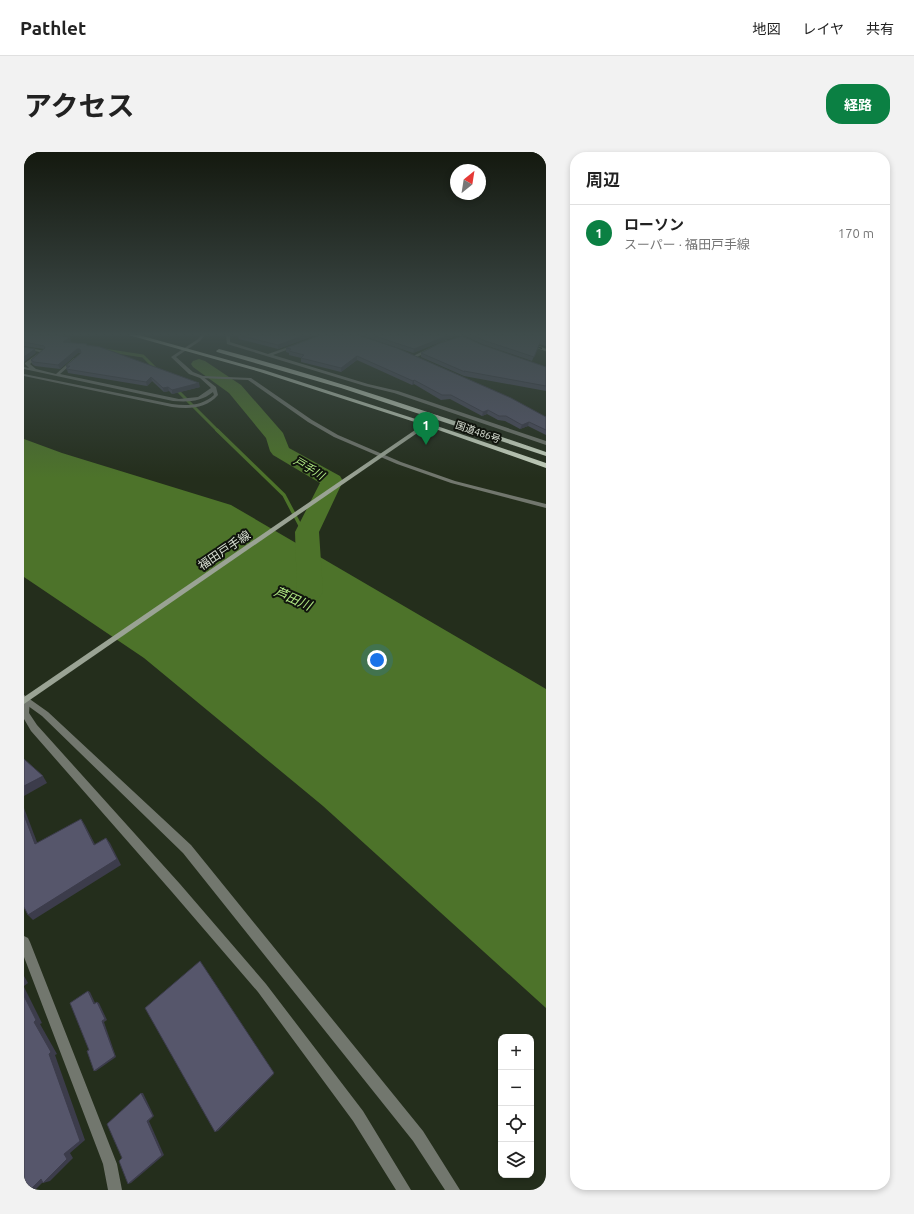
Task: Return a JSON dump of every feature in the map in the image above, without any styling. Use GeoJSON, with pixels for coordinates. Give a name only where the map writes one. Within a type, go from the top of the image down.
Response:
{"type":"FeatureCollection","features":[{"type":"Feature","properties":{"kind":"highway","name":"国道486号"},"geometry":{"type":"LineString","coordinates":[[294,381],[426,424],[546,466]]}},
{"type":"Feature","properties":{"kind":"highway","name":"国道486号"},"geometry":{"type":"LineString","coordinates":[[324,381],[437,417],[546,454]]}},
{"type":"Feature","properties":{"kind":"main road","name":"福田戸手線"},"geometry":{"type":"LineString","coordinates":[[27,698],[437,417]]}},
{"type":"Feature","properties":{"kind":"street"},"geometry":{"type":"LineString","coordinates":[[54,381],[166,405],[186,407],[200,405],[212,400],[216,395],[214,388],[207,381]]}},
{"type":"Feature","properties":{"kind":"street"},"geometry":{"type":"LineString","coordinates":[[87,381],[173,400],[193,401],[206,396],[214,388]]}},
{"type":"Feature","properties":{"kind":"street"},"geometry":{"type":"LineString","coordinates":[[253,381],[336,436],[382,456],[453,482],[546,506]]}},
{"type":"Feature","properties":{"kind":"street"},"geometry":{"type":"LineString","coordinates":[[360,381],[396,392],[546,443]]}},
{"type":"Feature","properties":{"kind":"street"},"geometry":{"type":"LineString","coordinates":[[27,698],[26,713],[34,728],[176,888],[262,988],[358,1116],[404,1190]]}},
{"type":"Feature","properties":{"kind":"street"},"geometry":{"type":"LineString","coordinates":[[27,698],[187,849],[418,1136],[453,1190]]}},
{"type":"Feature","properties":{"kind":"street"},"geometry":{"type":"LineString","coordinates":[[24,942],[110,1164],[114,1190]]}},
{"type":"Feature","properties":{"kind":"water","name":"芦田川"},"geometry":{"type":"Polygon","coordinates":[[[24,439],[62,453],[231,505],[546,689],[546,1008],[323,806],[144,658],[24,577],[24,439]]]}},
{"type":"Feature","properties":{"kind":"building"},"geometry":{"type":"Polygon","coordinates":[[[156,381],[195,381],[199,383],[172,390],[168,387],[163,388],[156,381]]]}},
{"type":"Feature","properties":{"kind":"building"},"geometry":{"type":"Polygon","coordinates":[[[417,381],[473,381],[511,398],[546,417],[546,430],[529,422],[522,425],[506,416],[499,416],[488,410],[483,412],[451,395],[442,395],[417,381]]]}},
{"type":"Feature","properties":{"kind":"building"},"geometry":{"type":"Polygon","coordinates":[[[521,381],[546,381],[546,386],[521,381]]]}},
{"type":"Feature","properties":{"kind":"building"},"geometry":{"type":"Polygon","coordinates":[[[24,759],[43,776],[24,786],[24,759]]]}},
{"type":"Feature","properties":{"kind":"building"},"geometry":{"type":"Polygon","coordinates":[[[24,815],[35,844],[81,819],[94,845],[106,838],[117,859],[28,915],[24,907],[24,815]]]}},
{"type":"Feature","properties":{"kind":"building"},"geometry":{"type":"Polygon","coordinates":[[[200,961],[274,1073],[215,1132],[145,1008],[200,961]]]}},
{"type":"Feature","properties":{"kind":"building"},"geometry":{"type":"Polygon","coordinates":[[[88,991],[94,1004],[97,1002],[105,1019],[102,1021],[115,1056],[94,1071],[87,1051],[89,1050],[70,1003],[88,991]]]}},
{"type":"Feature","properties":{"kind":"building"},"geometry":{"type":"Polygon","coordinates":[[[24,996],[36,1020],[34,1022],[51,1052],[49,1054],[80,1141],[64,1154],[67,1159],[43,1183],[41,1179],[30,1190],[24,1190],[24,996]]]}},
{"type":"Feature","properties":{"kind":"building"},"geometry":{"type":"Polygon","coordinates":[[[141,1093],[153,1116],[147,1121],[162,1155],[128,1184],[119,1161],[122,1158],[107,1124],[141,1093]]]}},
{"type":"Feature","properties":{"kind":"waterway","name":"戸手川"},"geometry":{"type":"LineString","coordinates":[[224,381],[235,389],[276,437],[280,451],[332,481],[307,532],[310,592]]}},
{"type":"Feature","properties":{"kind":"waterway"},"geometry":{"type":"LineString","coordinates":[[176,389],[217,430]]}},
{"type":"Feature","properties":{"kind":"waterway"},"geometry":{"type":"LineString","coordinates":[[217,430],[284,495],[303,531],[305,553]]}},
{"type":"Feature","properties":{"kind":"place","name":"ローソン"},"geometry":{"type":"Point","coordinates":[426,445]}}]}
